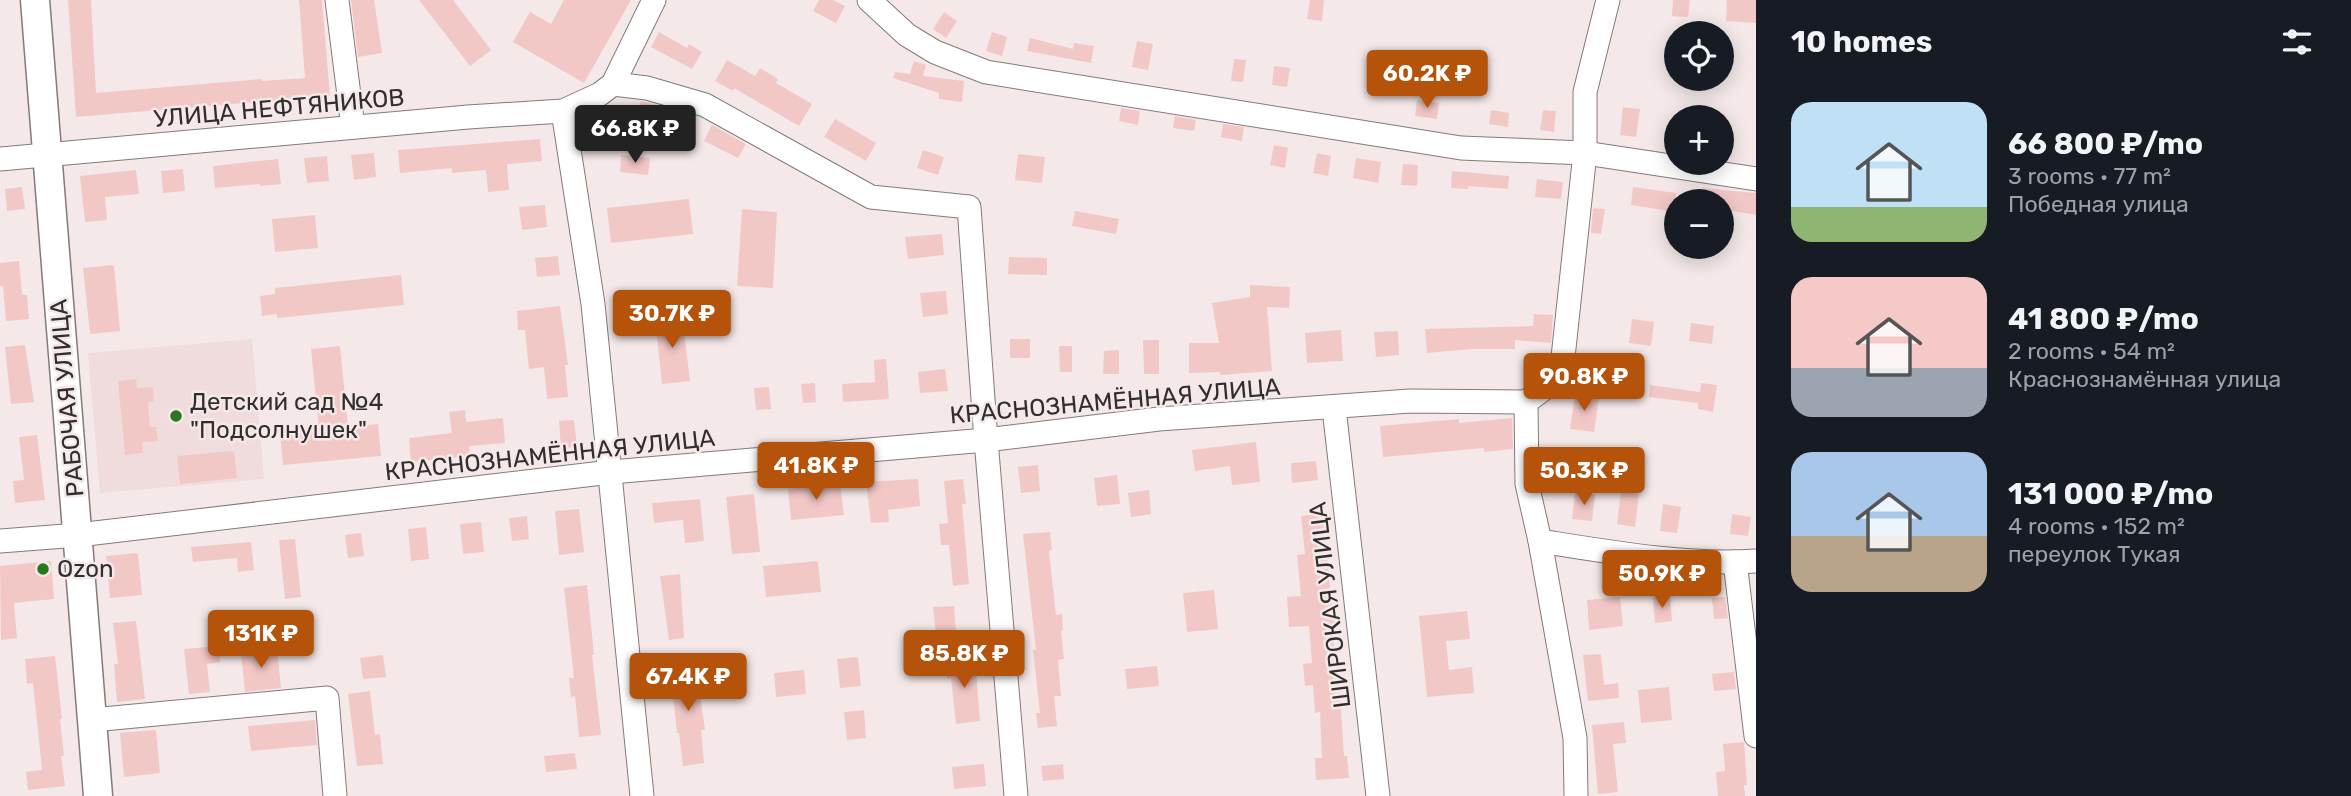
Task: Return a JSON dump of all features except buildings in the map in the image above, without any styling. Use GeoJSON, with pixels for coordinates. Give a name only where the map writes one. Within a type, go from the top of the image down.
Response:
{"type":"FeatureCollection","features":[{"type":"Feature","properties":{"kind":"main road","name":"РАБОЧАЯ УЛИЦА"},"geometry":{"type":"LineString","coordinates":[[35,0],[98,796]]}},
{"type":"Feature","properties":{"kind":"street"},"geometry":{"type":"LineString","coordinates":[[337,0],[353,127]]}},
{"type":"Feature","properties":{"kind":"street"},"geometry":{"type":"LineString","coordinates":[[642,796],[593,304],[563,111],[600,94],[612,83],[654,0]]}},
{"type":"Feature","properties":{"kind":"street"},"geometry":{"type":"LineString","coordinates":[[869,0],[907,35],[935,52],[986,72],[1461,148],[1585,153],[1756,179]]}},
{"type":"Feature","properties":{"kind":"street"},"geometry":{"type":"LineString","coordinates":[[1576,796],[1575,738],[1540,541],[1527,484],[1526,402],[1561,376],[1585,153],[1585,92],[1608,0]]}},
{"type":"Feature","properties":{"kind":"street"},"geometry":{"type":"LineString","coordinates":[[612,83],[647,88],[705,104],[871,197],[969,206],[1016,796]]}},
{"type":"Feature","properties":{"kind":"street","name":"УЛИЦА НЕФТЯНИКОВ"},"geometry":{"type":"LineString","coordinates":[[0,159],[563,111]]}},
{"type":"Feature","properties":{"kind":"street","name":"КРАСНОЗНАМЁННАЯ УЛИЦА"},"geometry":{"type":"LineString","coordinates":[[0,541],[78,535],[611,472],[986,440],[1159,419],[1410,401],[1526,402]]}},
{"type":"Feature","properties":{"kind":"street","name":"ШИРОКАЯ УЛИЦА"},"geometry":{"type":"LineString","coordinates":[[1334,408],[1378,796]]}},
{"type":"Feature","properties":{"kind":"street"},"geometry":{"type":"LineString","coordinates":[[1540,541],[1630,555],[1746,561],[1756,736]]}},
{"type":"Feature","properties":{"kind":"street"},"geometry":{"type":"LineString","coordinates":[[92,720],[327,698],[335,796]]}},
{"type":"Feature","properties":{"kind":"shaded area","name":"Детский сад №4 \"Подсолнушек\""},"geometry":{"type":"Polygon","coordinates":[[[252,339],[264,479],[100,493],[88,353],[252,339]]]}},
{"type":"Feature","properties":{"kind":"place","name":"Детский сад №4 \"Подсолнушек\""},"geometry":{"type":"Point","coordinates":[176,416]}},
{"type":"Feature","properties":{"kind":"place","name":"Ozon"},"geometry":{"type":"Point","coordinates":[43,569]}}]}
